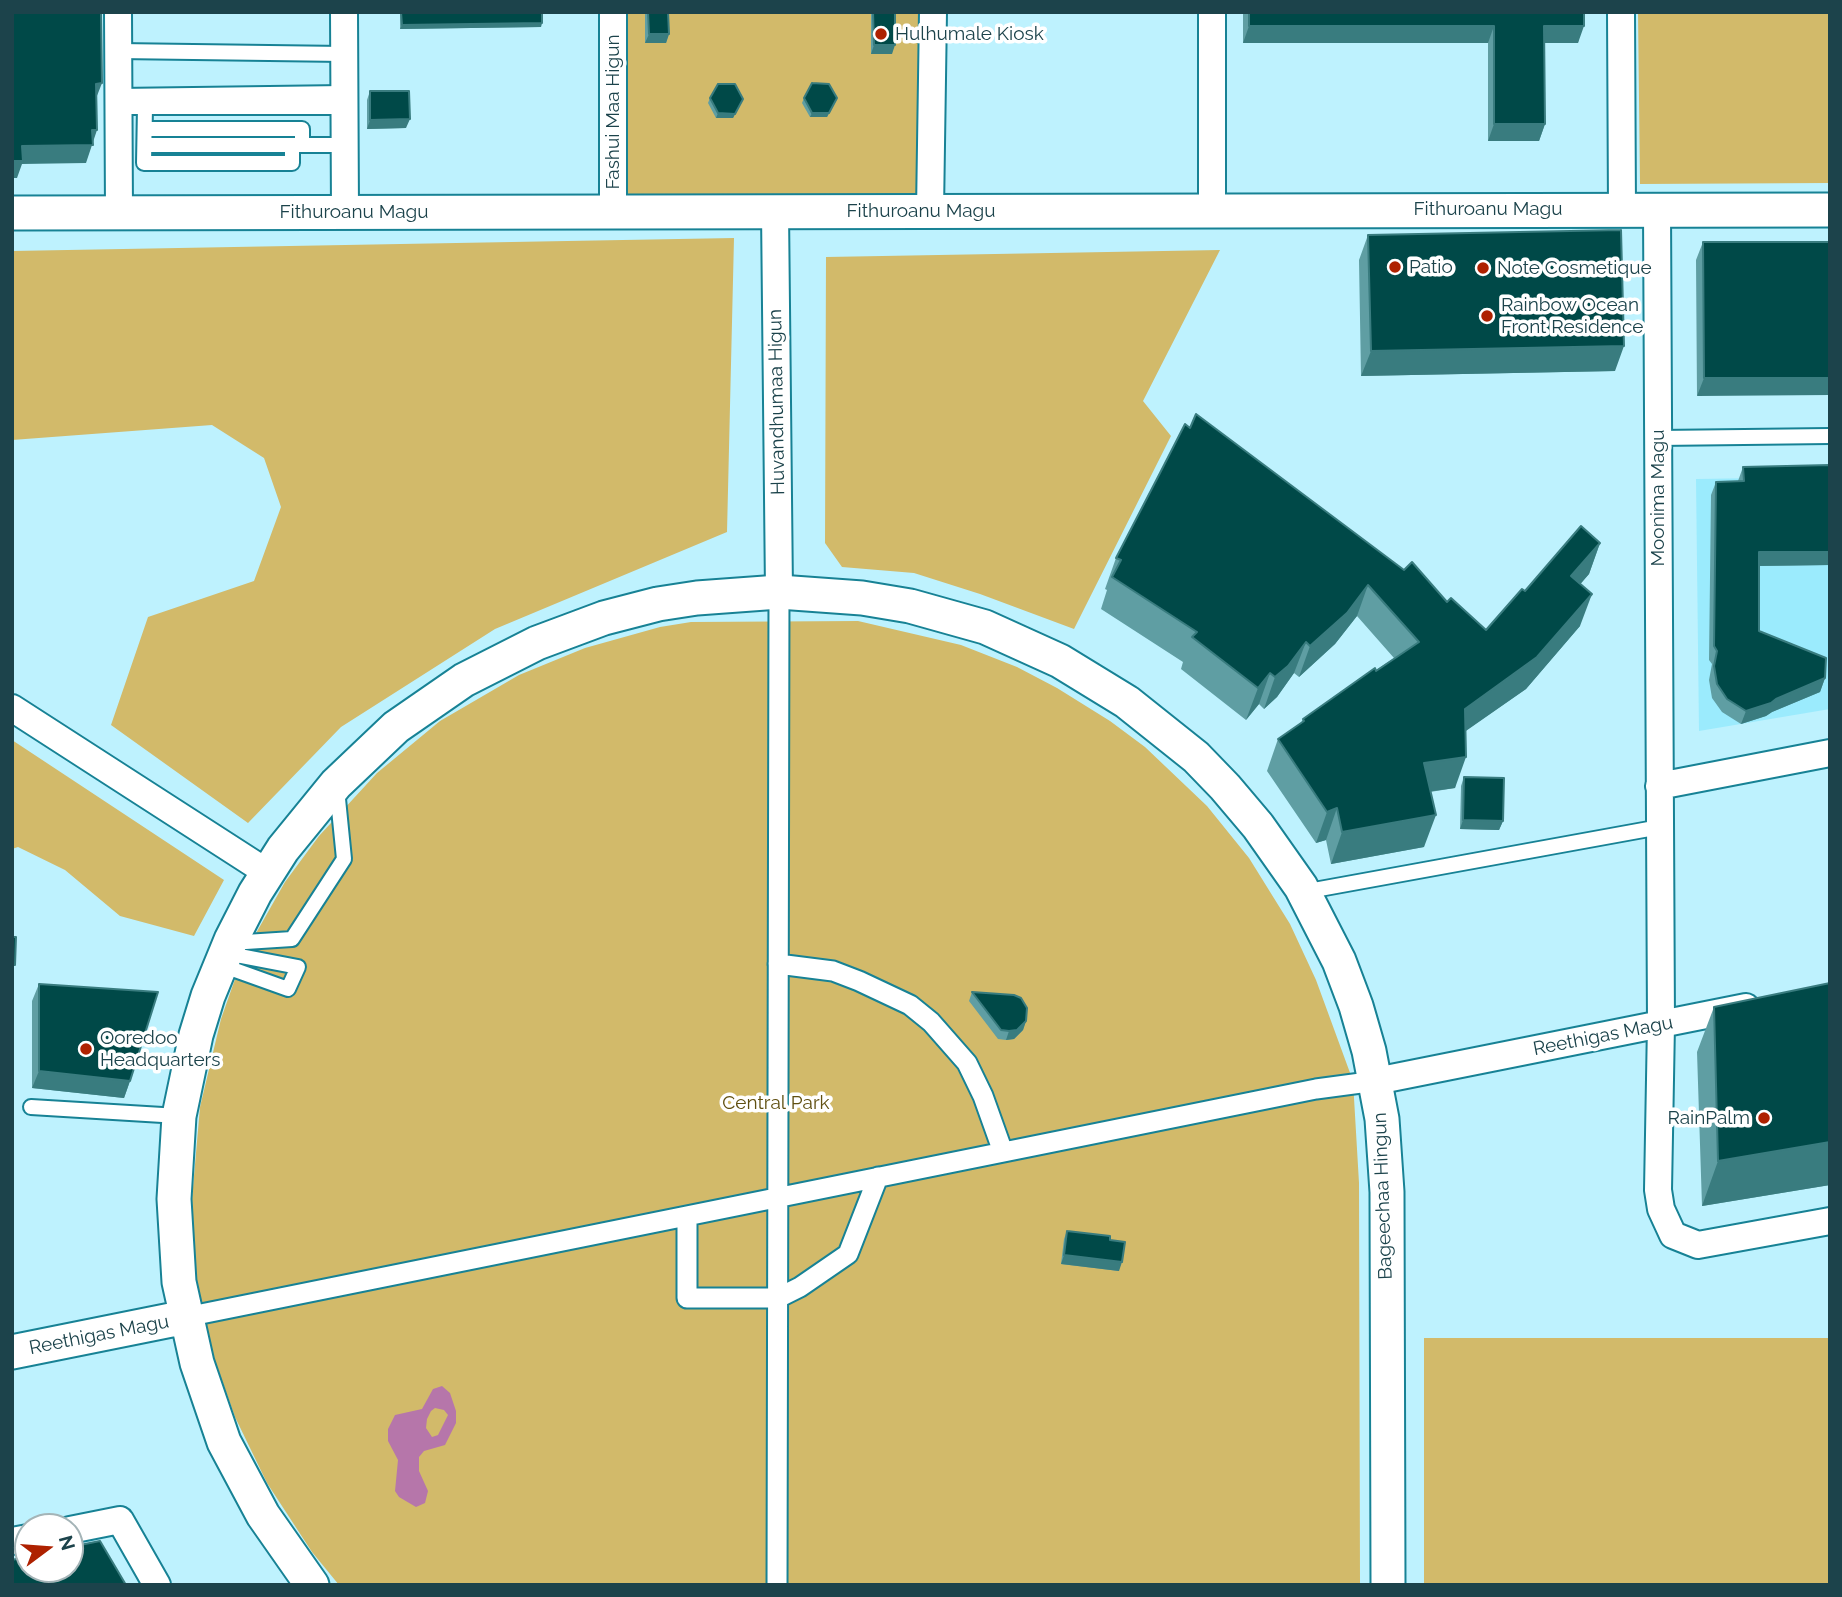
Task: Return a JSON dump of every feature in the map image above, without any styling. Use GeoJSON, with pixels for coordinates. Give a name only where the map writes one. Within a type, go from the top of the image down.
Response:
{"type":"FeatureCollection","features":[{"type":"Feature","properties":{"kind":"street"},"geometry":{"type":"LineString","coordinates":[[118,12],[118,51],[127,103],[119,213]]}},
{"type":"Feature","properties":{"kind":"street"},"geometry":{"type":"LineString","coordinates":[[344,12],[345,212]]}},
{"type":"Feature","properties":{"kind":"street","name":"Fashui Maa Higun"},"geometry":{"type":"LineString","coordinates":[[612,12],[613,212]]}},
{"type":"Feature","properties":{"kind":"street"},"geometry":{"type":"LineString","coordinates":[[930,211],[933,12]]}},
{"type":"Feature","properties":{"kind":"street"},"geometry":{"type":"LineString","coordinates":[[1212,12],[1212,211]]}},
{"type":"Feature","properties":{"kind":"street"},"geometry":{"type":"LineString","coordinates":[[1621,12],[1622,210]]}},
{"type":"Feature","properties":{"kind":"street","name":"Moonima Magu"},"geometry":{"type":"LineString","coordinates":[[1657,210],[1661,1024],[1658,1190],[1661,1209],[1673,1235],[1698,1245],[1830,1220]]}},
{"type":"Feature","properties":{"kind":"street","name":"Fithuroanu Magu"},"geometry":{"type":"LineString","coordinates":[[12,213],[1830,210]]}},
{"type":"Feature","properties":{"kind":"street","name":"Huvandhumaa Higun"},"geometry":{"type":"LineString","coordinates":[[775,211],[779,592]]}},
{"type":"Feature","properties":{"kind":"street"},"geometry":{"type":"LineString","coordinates":[[777,1585],[779,592]]}},
{"type":"Feature","properties":{"kind":"street","name":"Bageechaa Hingun"},"geometry":{"type":"LineString","coordinates":[[312,1585],[262,1515],[230,1454],[209,1403],[186,1317],[176,1250],[174,1199],[179,1116],[196,1035],[235,959],[268,873],[306,818],[336,784],[376,746],[430,702],[464,680],[537,643],[604,618],[696,597],[779,592],[862,598],[944,615],[985,627],[1097,681],[1164,729],[1225,787],[1278,852],[1303,892],[1342,970],[1362,1027],[1376,1081],[1382,1119],[1387,1192],[1388,1585]]}},
{"type":"Feature","properties":{"kind":"street"},"geometry":{"type":"LineString","coordinates":[[12,708],[268,873]]}},
{"type":"Feature","properties":{"kind":"street"},"geometry":{"type":"LineString","coordinates":[[1659,786],[1830,753]]}},
{"type":"Feature","properties":{"kind":"street"},"geometry":{"type":"LineString","coordinates":[[778,964],[833,971],[909,1005],[931,1022],[967,1063],[983,1096],[1003,1152]]}},
{"type":"Feature","properties":{"kind":"street","name":"Reethigas Magu"},"geometry":{"type":"LineString","coordinates":[[1376,1081],[1765,1004]]}},
{"type":"Feature","properties":{"kind":"street"},"geometry":{"type":"LineString","coordinates":[[186,1317],[1316,1089],[1376,1081]]}},
{"type":"Feature","properties":{"kind":"street"},"geometry":{"type":"LineString","coordinates":[[687,1216],[687,1298],[778,1298],[800,1287],[848,1254],[878,1177]]}},
{"type":"Feature","properties":{"kind":"street","name":"Reethigas Magu"},"geometry":{"type":"LineString","coordinates":[[12,1352],[186,1317]]}},
{"type":"Feature","properties":{"kind":"street"},"geometry":{"type":"LineString","coordinates":[[84,1527],[120,1520],[157,1585]]}},
{"type":"Feature","properties":{"kind":"lane"},"geometry":{"type":"LineString","coordinates":[[118,51],[344,54]]}},
{"type":"Feature","properties":{"kind":"lane"},"geometry":{"type":"LineString","coordinates":[[127,103],[344,100]]}},
{"type":"Feature","properties":{"kind":"lane"},"geometry":{"type":"LineString","coordinates":[[127,103],[344,100]]}},
{"type":"Feature","properties":{"kind":"lane"},"geometry":{"type":"LineString","coordinates":[[127,103],[145,129],[145,163],[292,163],[302,130],[145,129]]}},
{"type":"Feature","properties":{"kind":"lane"},"geometry":{"type":"LineString","coordinates":[[297,145],[345,145]]}},
{"type":"Feature","properties":{"kind":"lane"},"geometry":{"type":"LineString","coordinates":[[1658,438],[1830,436]]}},
{"type":"Feature","properties":{"kind":"lane"},"geometry":{"type":"LineString","coordinates":[[235,959],[292,939],[344,859],[336,784]]}},
{"type":"Feature","properties":{"kind":"lane"},"geometry":{"type":"LineString","coordinates":[[1303,892],[1660,827]]}},
{"type":"Feature","properties":{"kind":"lane"},"geometry":{"type":"LineString","coordinates":[[235,959],[298,967],[288,989],[273,983],[235,959]]}},
{"type":"Feature","properties":{"kind":"lane"},"geometry":{"type":"LineString","coordinates":[[31,1107],[179,1116]]}},
{"type":"Feature","properties":{"kind":"shaded area"},"geometry":{"type":"Polygon","coordinates":[[[1830,477],[1830,709],[1699,731],[1696,479],[1830,477]]]}},
{"type":"Feature","properties":{"kind":"shaded area"},"geometry":{"type":"Polygon","coordinates":[[[442,1386],[450,1393],[456,1411],[456,1423],[445,1445],[424,1451],[419,1457],[419,1471],[428,1491],[425,1503],[416,1507],[399,1497],[395,1491],[398,1460],[388,1441],[388,1429],[395,1415],[422,1409],[433,1389],[442,1386]],[[435,1408],[427,1419],[426,1428],[432,1437],[438,1435],[448,1415],[444,1410],[435,1408]]]}},
{"type":"Feature","properties":{"kind":"green space"},"geometry":{"type":"Polygon","coordinates":[[[613,12],[933,12],[930,211],[613,212],[613,12]]]}},
{"type":"Feature","properties":{"kind":"green space"},"geometry":{"type":"Polygon","coordinates":[[[1638,12],[1830,12],[1830,183],[1640,184],[1638,12]]]}},
{"type":"Feature","properties":{"kind":"green space"},"geometry":{"type":"Polygon","coordinates":[[[734,238],[727,532],[495,629],[341,727],[248,823],[111,725],[148,617],[254,581],[281,507],[264,458],[212,425],[12,440],[12,251],[734,238]]]}},
{"type":"Feature","properties":{"kind":"green space"},"geometry":{"type":"Polygon","coordinates":[[[1220,250],[1143,401],[1171,436],[1074,629],[914,573],[842,567],[825,543],[826,257],[1220,250]]]}},
{"type":"Feature","properties":{"kind":"green space","name":"Central Park"},"geometry":{"type":"Polygon","coordinates":[[[858,621],[961,645],[1017,667],[1110,721],[1145,747],[1207,806],[1249,858],[1290,924],[1316,980],[1353,1081],[1359,1183],[1360,1585],[339,1585],[312,1552],[267,1483],[235,1417],[198,1313],[192,1199],[200,1107],[221,1019],[255,935],[285,882],[319,836],[377,773],[440,721],[519,675],[585,648],[660,627],[691,622],[858,621]]]}},
{"type":"Feature","properties":{"kind":"green space"},"geometry":{"type":"Polygon","coordinates":[[[12,740],[224,880],[194,936],[120,916],[65,870],[18,847],[12,849],[12,740]]]}},
{"type":"Feature","properties":{"kind":"green space"},"geometry":{"type":"Polygon","coordinates":[[[1424,1338],[1830,1338],[1830,1585],[1424,1585],[1424,1338]]]}},
{"type":"Feature","properties":{"kind":"building"},"geometry":{"type":"Polygon","coordinates":[[[12,12],[101,12],[102,83],[96,84],[97,130],[92,130],[93,145],[22,146],[23,161],[12,161],[12,12]]]}},
{"type":"Feature","properties":{"kind":"building"},"geometry":{"type":"Polygon","coordinates":[[[401,12],[542,12],[542,23],[402,25],[401,12]]]}},
{"type":"Feature","properties":{"kind":"building"},"geometry":{"type":"Polygon","coordinates":[[[648,12],[668,12],[669,34],[649,34],[648,12]]]}},
{"type":"Feature","properties":{"kind":"building","name":"Hulhumale Kiosk"},"geometry":{"type":"Polygon","coordinates":[[[873,12],[895,12],[895,45],[874,45],[873,12]]]}},
{"type":"Feature","properties":{"kind":"building"},"geometry":{"type":"Polygon","coordinates":[[[1249,12],[1584,12],[1584,26],[1544,26],[1545,124],[1494,124],[1494,26],[1249,26],[1249,12]]]}},
{"type":"Feature","properties":{"kind":"building"},"geometry":{"type":"Polygon","coordinates":[[[812,83],[829,84],[837,98],[829,113],[812,113],[804,98],[812,83]]]}},
{"type":"Feature","properties":{"kind":"building"},"geometry":{"type":"Polygon","coordinates":[[[718,84],[735,84],[743,99],[735,114],[718,113],[710,98],[718,84]]]}},
{"type":"Feature","properties":{"kind":"building"},"geometry":{"type":"Polygon","coordinates":[[[370,91],[409,91],[410,119],[370,120],[370,91]]]}},
{"type":"Feature","properties":{"kind":"building","name":"Rainbow Ocean Front Residence"},"geometry":{"type":"Polygon","coordinates":[[[1621,230],[1624,346],[1371,351],[1368,235],[1621,230]]]}},
{"type":"Feature","properties":{"kind":"building"},"geometry":{"type":"Polygon","coordinates":[[[1703,242],[1830,242],[1830,378],[1704,378],[1703,242]]]}},
{"type":"Feature","properties":{"kind":"building"},"geometry":{"type":"Polygon","coordinates":[[[1196,414],[1404,570],[1412,562],[1447,602],[1451,598],[1486,630],[1522,589],[1525,591],[1581,526],[1600,543],[1571,576],[1592,594],[1537,657],[1465,709],[1466,757],[1424,763],[1436,815],[1342,832],[1337,808],[1327,812],[1278,739],[1375,668],[1376,671],[1419,642],[1368,585],[1347,613],[1310,646],[1306,642],[1288,666],[1275,677],[1270,673],[1258,688],[1192,637],[1197,632],[1112,577],[1121,560],[1116,558],[1185,424],[1190,428],[1196,414]]]}},
{"type":"Feature","properties":{"kind":"building"},"geometry":{"type":"Polygon","coordinates":[[[1830,465],[1830,552],[1759,552],[1759,631],[1826,658],[1825,678],[1771,703],[1746,711],[1727,699],[1717,684],[1714,666],[1717,651],[1714,646],[1716,482],[1744,481],[1743,467],[1830,465]]]}},
{"type":"Feature","properties":{"kind":"building"},"geometry":{"type":"Polygon","coordinates":[[[1464,777],[1504,778],[1503,821],[1463,820],[1464,777]]]}},
{"type":"Feature","properties":{"kind":"building"},"geometry":{"type":"Polygon","coordinates":[[[12,937],[16,937],[15,965],[12,965],[12,937]]]}},
{"type":"Feature","properties":{"kind":"building","name":"RainPalm"},"geometry":{"type":"Polygon","coordinates":[[[1830,983],[1830,1142],[1718,1161],[1714,1007],[1830,983]]]}},
{"type":"Feature","properties":{"kind":"building","name":"Ooredoo Headquarters"},"geometry":{"type":"Polygon","coordinates":[[[39,984],[158,992],[130,1081],[39,1071],[39,984]]]}},
{"type":"Feature","properties":{"kind":"building"},"geometry":{"type":"Polygon","coordinates":[[[972,992],[1014,995],[1021,998],[1027,1008],[1026,1021],[1017,1030],[1001,1030],[972,992]]]}},
{"type":"Feature","properties":{"kind":"building"},"geometry":{"type":"Polygon","coordinates":[[[1067,1231],[1110,1236],[1110,1240],[1125,1242],[1122,1262],[1064,1255],[1067,1231]]]}},
{"type":"Feature","properties":{"kind":"building"},"geometry":{"type":"Polygon","coordinates":[[[100,1541],[126,1585],[12,1585],[14,1560],[14,1583],[84,1583],[84,1544],[100,1541]]]}},
{"type":"Feature","properties":{"kind":"place","name":"Hulhumale Kiosk"},"geometry":{"type":"Point","coordinates":[881,34]}},
{"type":"Feature","properties":{"kind":"place","name":"Patio"},"geometry":{"type":"Point","coordinates":[1395,267]}},
{"type":"Feature","properties":{"kind":"place","name":"Note Cosmetique"},"geometry":{"type":"Point","coordinates":[1483,268]}},
{"type":"Feature","properties":{"kind":"place","name":"Rainbow Ocean Front Residence"},"geometry":{"type":"Point","coordinates":[1487,316]}},
{"type":"Feature","properties":{"kind":"place","name":"Ooredoo Headquarters"},"geometry":{"type":"Point","coordinates":[86,1049]}},
{"type":"Feature","properties":{"kind":"place","name":"RainPalm"},"geometry":{"type":"Point","coordinates":[1764,1118]}}]}
